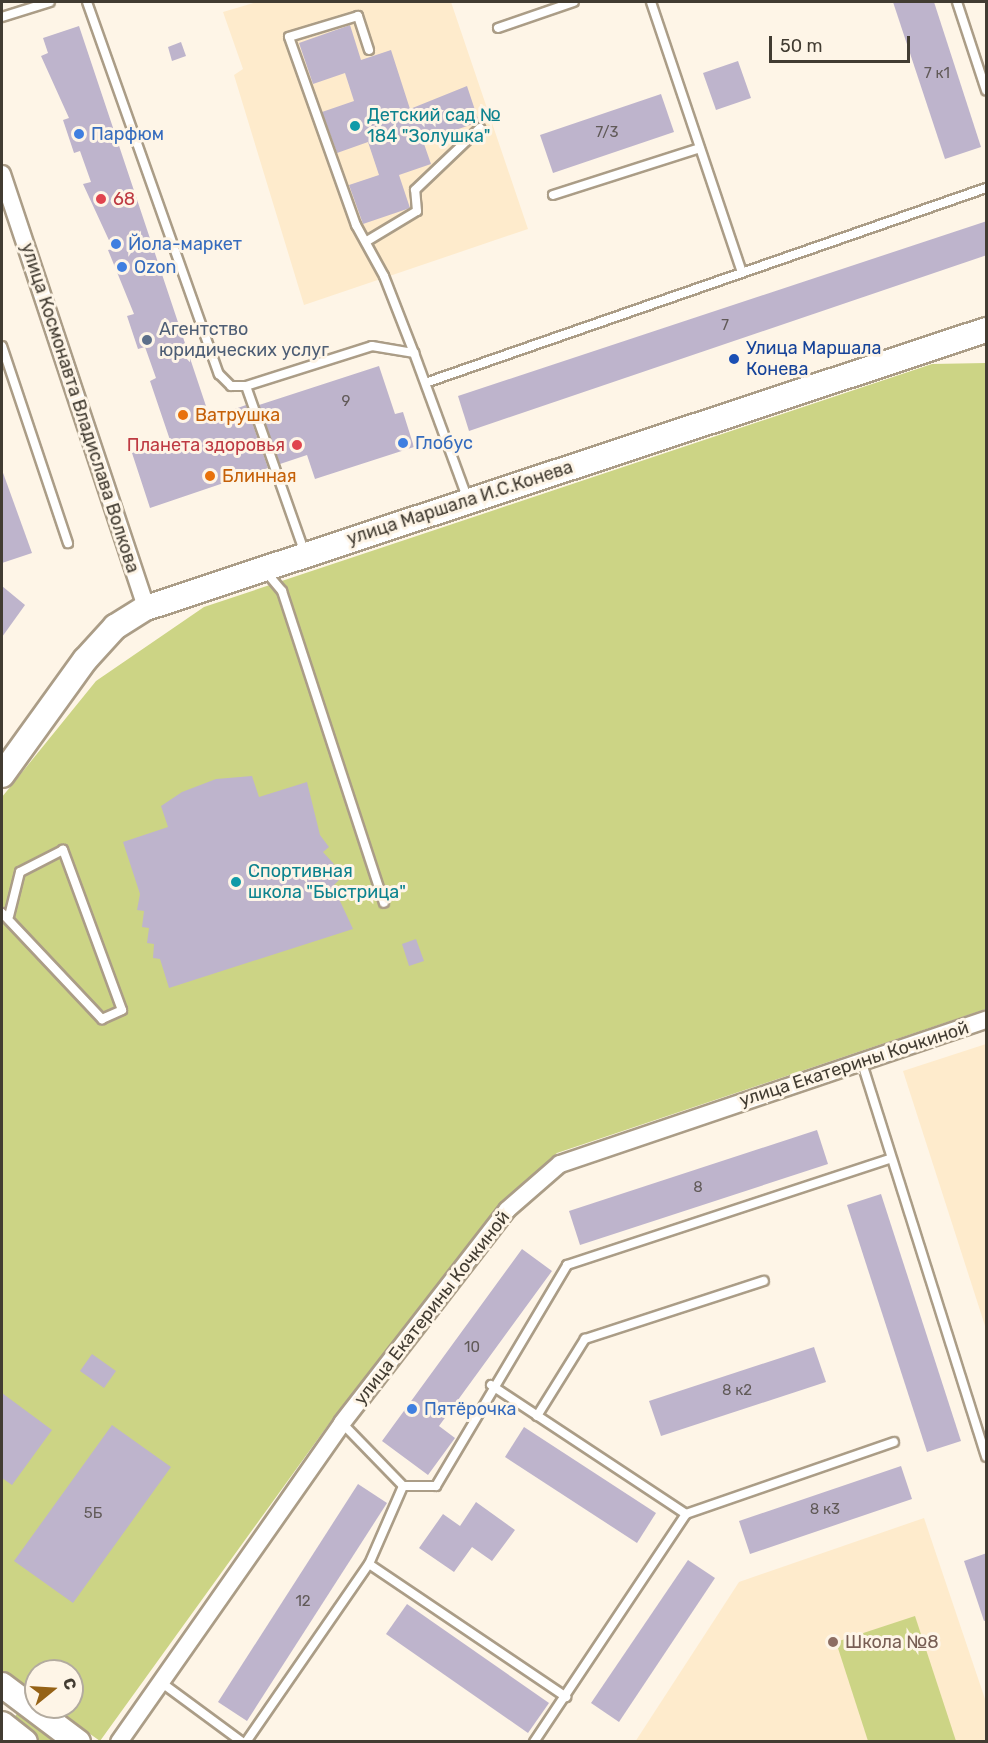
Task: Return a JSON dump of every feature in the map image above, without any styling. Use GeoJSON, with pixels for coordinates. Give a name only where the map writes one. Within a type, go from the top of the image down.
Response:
{"type":"FeatureCollection","features":[{"type":"Feature","properties":{"kind":"main road","name":"улица Маршала И.С.Конева"},"geometry":{"type":"LineString","coordinates":[[2,775],[85,660],[115,627],[146,608],[987,330]]}},
{"type":"Feature","properties":{"kind":"main road"},"geometry":{"type":"LineString","coordinates":[[2,1685],[78,1742]]}},
{"type":"Feature","properties":{"kind":"main road"},"geometry":{"type":"LineString","coordinates":[[2,1724],[26,1742]]}},
{"type":"Feature","properties":{"kind":"street","name":"улица Космонавта Владислава Волкова"},"geometry":{"type":"LineString","coordinates":[[2,174],[146,608]]}},
{"type":"Feature","properties":{"kind":"street","name":"улица Екатерины Кочкиной"},"geometry":{"type":"LineString","coordinates":[[119,1742],[342,1422],[507,1210],[560,1164],[861,1060],[987,1020]]}},
{"type":"Feature","properties":{"kind":"lane"},"geometry":{"type":"LineString","coordinates":[[2,17],[50,2]]}},
{"type":"Feature","properties":{"kind":"lane"},"geometry":{"type":"LineString","coordinates":[[87,2],[219,374],[231,386],[246,386],[372,346],[414,353]]}},
{"type":"Feature","properties":{"kind":"lane"},"geometry":{"type":"LineString","coordinates":[[498,28],[574,2]]}},
{"type":"Feature","properties":{"kind":"lane"},"geometry":{"type":"LineString","coordinates":[[651,2],[742,272]]}},
{"type":"Feature","properties":{"kind":"lane"},"geometry":{"type":"LineString","coordinates":[[957,2],[987,90]]}},
{"type":"Feature","properties":{"kind":"lane"},"geometry":{"type":"LineString","coordinates":[[369,50],[358,16],[289,37],[345,196],[368,241],[414,353],[429,382],[469,501]]}},
{"type":"Feature","properties":{"kind":"lane"},"geometry":{"type":"LineString","coordinates":[[368,241],[417,211],[414,190],[480,128]]}},
{"type":"Feature","properties":{"kind":"lane"},"geometry":{"type":"LineString","coordinates":[[553,195],[700,148]]}},
{"type":"Feature","properties":{"kind":"lane"},"geometry":{"type":"LineString","coordinates":[[429,382],[987,188]]}},
{"type":"Feature","properties":{"kind":"lane"},"geometry":{"type":"LineString","coordinates":[[2,346],[68,543]]}},
{"type":"Feature","properties":{"kind":"lane"},"geometry":{"type":"LineString","coordinates":[[246,386],[305,555]]}},
{"type":"Feature","properties":{"kind":"lane"},"geometry":{"type":"LineString","coordinates":[[264,569],[282,591],[384,903]]}},
{"type":"Feature","properties":{"kind":"lane"},"geometry":{"type":"LineString","coordinates":[[63,850],[122,1010],[102,1019],[5,914],[20,872],[63,850]]}},
{"type":"Feature","properties":{"kind":"lane"},"geometry":{"type":"LineString","coordinates":[[861,1060],[890,1159],[987,1458]]}},
{"type":"Feature","properties":{"kind":"lane"},"geometry":{"type":"LineString","coordinates":[[342,1422],[403,1486],[436,1486],[466,1440],[492,1385],[567,1265],[890,1159]]}},
{"type":"Feature","properties":{"kind":"lane"},"geometry":{"type":"LineString","coordinates":[[537,1416],[585,1339],[764,1281]]}},
{"type":"Feature","properties":{"kind":"lane"},"geometry":{"type":"LineString","coordinates":[[492,1385],[686,1514]]}},
{"type":"Feature","properties":{"kind":"lane"},"geometry":{"type":"LineString","coordinates":[[534,1742],[686,1514],[894,1442]]}},
{"type":"Feature","properties":{"kind":"lane"},"geometry":{"type":"LineString","coordinates":[[162,1683],[244,1742],[369,1564],[403,1486]]}},
{"type":"Feature","properties":{"kind":"lane"},"geometry":{"type":"LineString","coordinates":[[369,1564],[566,1697]]}},
{"type":"Feature","properties":{"kind":"shaded area"},"geometry":{"type":"Polygon","coordinates":[[[257,2],[451,2],[528,229],[304,305],[234,75],[243,69],[223,12],[257,2]]]}},
{"type":"Feature","properties":{"kind":"shaded area"},"geometry":{"type":"Polygon","coordinates":[[[986,1044],[986,1329],[903,1071],[986,1044]]]}},
{"type":"Feature","properties":{"kind":"shaded area","name":"Школа №8"},"geometry":{"type":"Polygon","coordinates":[[[924,1518],[986,1702],[986,1741],[635,1742],[739,1582],[924,1518]]]}},
{"type":"Feature","properties":{"kind":"green space"},"geometry":{"type":"Polygon","coordinates":[[[986,363],[986,1009],[557,1153],[507,1199],[336,1414],[100,1741],[69,1719],[84,1719],[84,1659],[24,1659],[24,1687],[2,1671],[2,797],[96,681],[204,607],[932,364],[986,363]]]}},
{"type":"Feature","properties":{"kind":"green space"},"geometry":{"type":"Polygon","coordinates":[[[915,1616],[956,1741],[868,1741],[836,1642],[915,1616]]]}},
{"type":"Feature","properties":{"kind":"green space"},"geometry":{"type":"Polygon","coordinates":[[[19,1711],[24,1714],[24,1719],[31,1719],[65,1741],[38,1741],[17,1726],[13,1719],[19,1711]]]}},
{"type":"Feature","properties":{"kind":"building"},"geometry":{"type":"Polygon","coordinates":[[[893,2],[934,2],[981,147],[945,159],[893,2]]]}},
{"type":"Feature","properties":{"kind":"building","name":"Детский сад № 184 \"Золушка\""},"geometry":{"type":"Polygon","coordinates":[[[350,25],[361,60],[391,50],[410,109],[467,86],[479,122],[423,141],[431,164],[399,175],[410,208],[363,224],[349,185],[379,175],[368,142],[337,153],[322,112],[354,101],[345,73],[313,84],[299,43],[350,25]]]}},
{"type":"Feature","properties":{"kind":"building"},"geometry":{"type":"Polygon","coordinates":[[[79,26],[210,418],[246,405],[268,468],[150,508],[132,453],[170,440],[150,381],[156,378],[145,347],[138,349],[127,316],[134,314],[108,250],[113,249],[83,184],[91,182],[80,151],[74,153],[63,120],[69,118],[41,56],[48,53],[43,38],[79,26]]]}},
{"type":"Feature","properties":{"kind":"building"},"geometry":{"type":"Polygon","coordinates":[[[181,42],[186,56],[172,61],[168,47],[181,42]]]}},
{"type":"Feature","properties":{"kind":"building"},"geometry":{"type":"Polygon","coordinates":[[[738,61],[751,98],[716,110],[703,73],[738,61]]]}},
{"type":"Feature","properties":{"kind":"building"},"geometry":{"type":"Polygon","coordinates":[[[661,94],[674,132],[553,173],[540,135],[661,94]]]}},
{"type":"Feature","properties":{"kind":"building"},"geometry":{"type":"Polygon","coordinates":[[[987,221],[987,255],[469,431],[458,396],[987,221]]]}},
{"type":"Feature","properties":{"kind":"building"},"geometry":{"type":"Polygon","coordinates":[[[379,366],[395,414],[403,412],[414,447],[315,479],[307,455],[280,464],[259,405],[379,366]]]}},
{"type":"Feature","properties":{"kind":"building"},"geometry":{"type":"Polygon","coordinates":[[[2,470],[32,553],[2,563],[2,470]]]}},
{"type":"Feature","properties":{"kind":"building"},"geometry":{"type":"Polygon","coordinates":[[[2,586],[25,605],[2,637],[2,586]]]}},
{"type":"Feature","properties":{"kind":"building","name":"Спортивная школа \"Быстрица\""},"geometry":{"type":"Polygon","coordinates":[[[252,776],[259,797],[307,782],[320,835],[329,847],[323,852],[334,864],[328,869],[339,880],[334,885],[345,896],[340,901],[353,929],[169,988],[160,959],[153,958],[154,944],[147,943],[149,928],[142,927],[144,911],[137,910],[140,894],[123,842],[168,827],[161,806],[182,792],[216,779],[252,776]]]}},
{"type":"Feature","properties":{"kind":"building"},"geometry":{"type":"Polygon","coordinates":[[[416,939],[424,961],[409,966],[402,944],[416,939]]]}},
{"type":"Feature","properties":{"kind":"building"},"geometry":{"type":"Polygon","coordinates":[[[817,1130],[828,1164],[580,1245],[569,1211],[817,1130]]]}},
{"type":"Feature","properties":{"kind":"building"},"geometry":{"type":"Polygon","coordinates":[[[881,1194],[961,1441],[927,1452],[847,1205],[881,1194]]]}},
{"type":"Feature","properties":{"kind":"building"},"geometry":{"type":"Polygon","coordinates":[[[522,1249],[552,1271],[439,1426],[455,1438],[428,1475],[382,1441],[522,1249]]]}},
{"type":"Feature","properties":{"kind":"building"},"geometry":{"type":"Polygon","coordinates":[[[814,1347],[826,1382],[661,1436],[649,1401],[814,1347]]]}},
{"type":"Feature","properties":{"kind":"building"},"geometry":{"type":"Polygon","coordinates":[[[92,1354],[116,1371],[104,1388],[80,1371],[92,1354]]]}},
{"type":"Feature","properties":{"kind":"building"},"geometry":{"type":"Polygon","coordinates":[[[2,1393],[52,1430],[12,1485],[2,1478],[2,1393]]]}},
{"type":"Feature","properties":{"kind":"building"},"geometry":{"type":"Polygon","coordinates":[[[112,1425],[171,1467],[73,1603],[14,1561],[112,1425]]]}},
{"type":"Feature","properties":{"kind":"building"},"geometry":{"type":"Polygon","coordinates":[[[524,1427],[656,1513],[637,1543],[505,1457],[524,1427]]]}},
{"type":"Feature","properties":{"kind":"building"},"geometry":{"type":"Polygon","coordinates":[[[901,1466],[912,1499],[750,1554],[739,1521],[901,1466]]]}},
{"type":"Feature","properties":{"kind":"building"},"geometry":{"type":"Polygon","coordinates":[[[358,1484],[387,1503],[247,1721],[218,1702],[358,1484]]]}},
{"type":"Feature","properties":{"kind":"building"},"geometry":{"type":"Polygon","coordinates":[[[476,1502],[515,1530],[492,1561],[472,1547],[454,1572],[419,1548],[443,1514],[460,1526],[476,1502]]]}},
{"type":"Feature","properties":{"kind":"building"},"geometry":{"type":"Polygon","coordinates":[[[987,1553],[987,1620],[984,1621],[964,1561],[987,1553]]]}},
{"type":"Feature","properties":{"kind":"building"},"geometry":{"type":"Polygon","coordinates":[[[688,1560],[715,1578],[619,1722],[591,1703],[688,1560]]]}},
{"type":"Feature","properties":{"kind":"building"},"geometry":{"type":"Polygon","coordinates":[[[407,1604],[549,1703],[528,1733],[386,1634],[407,1604]]]}},
{"type":"Feature","properties":{"kind":"place","name":"Детский сад № 184 \"Золушка\""},"geometry":{"type":"Point","coordinates":[355,126]}},
{"type":"Feature","properties":{"kind":"place","name":"Парфюм"},"geometry":{"type":"Point","coordinates":[79,134]}},
{"type":"Feature","properties":{"kind":"place","name":"68"},"geometry":{"type":"Point","coordinates":[101,199]}},
{"type":"Feature","properties":{"kind":"place","name":"Йола-маркет"},"geometry":{"type":"Point","coordinates":[116,244]}},
{"type":"Feature","properties":{"kind":"place","name":"Ozon"},"geometry":{"type":"Point","coordinates":[122,267]}},
{"type":"Feature","properties":{"kind":"place","name":"Агентство юридических услуг"},"geometry":{"type":"Point","coordinates":[147,340]}},
{"type":"Feature","properties":{"kind":"place","name":"Улица Маршала Конева"},"geometry":{"type":"Point","coordinates":[734,359]}},
{"type":"Feature","properties":{"kind":"place","name":"Ватрушка"},"geometry":{"type":"Point","coordinates":[183,415]}},
{"type":"Feature","properties":{"kind":"place","name":"Глобус"},"geometry":{"type":"Point","coordinates":[403,443]}},
{"type":"Feature","properties":{"kind":"place","name":"Планета здоровья"},"geometry":{"type":"Point","coordinates":[297,445]}},
{"type":"Feature","properties":{"kind":"place","name":"Блинная"},"geometry":{"type":"Point","coordinates":[210,476]}},
{"type":"Feature","properties":{"kind":"place","name":"Спортивная школа \"Быстрица\""},"geometry":{"type":"Point","coordinates":[236,882]}},
{"type":"Feature","properties":{"kind":"place","name":"Пятёрочка"},"geometry":{"type":"Point","coordinates":[412,1409]}},
{"type":"Feature","properties":{"kind":"place","name":"Школа №8"},"geometry":{"type":"Point","coordinates":[833,1642]}}]}
